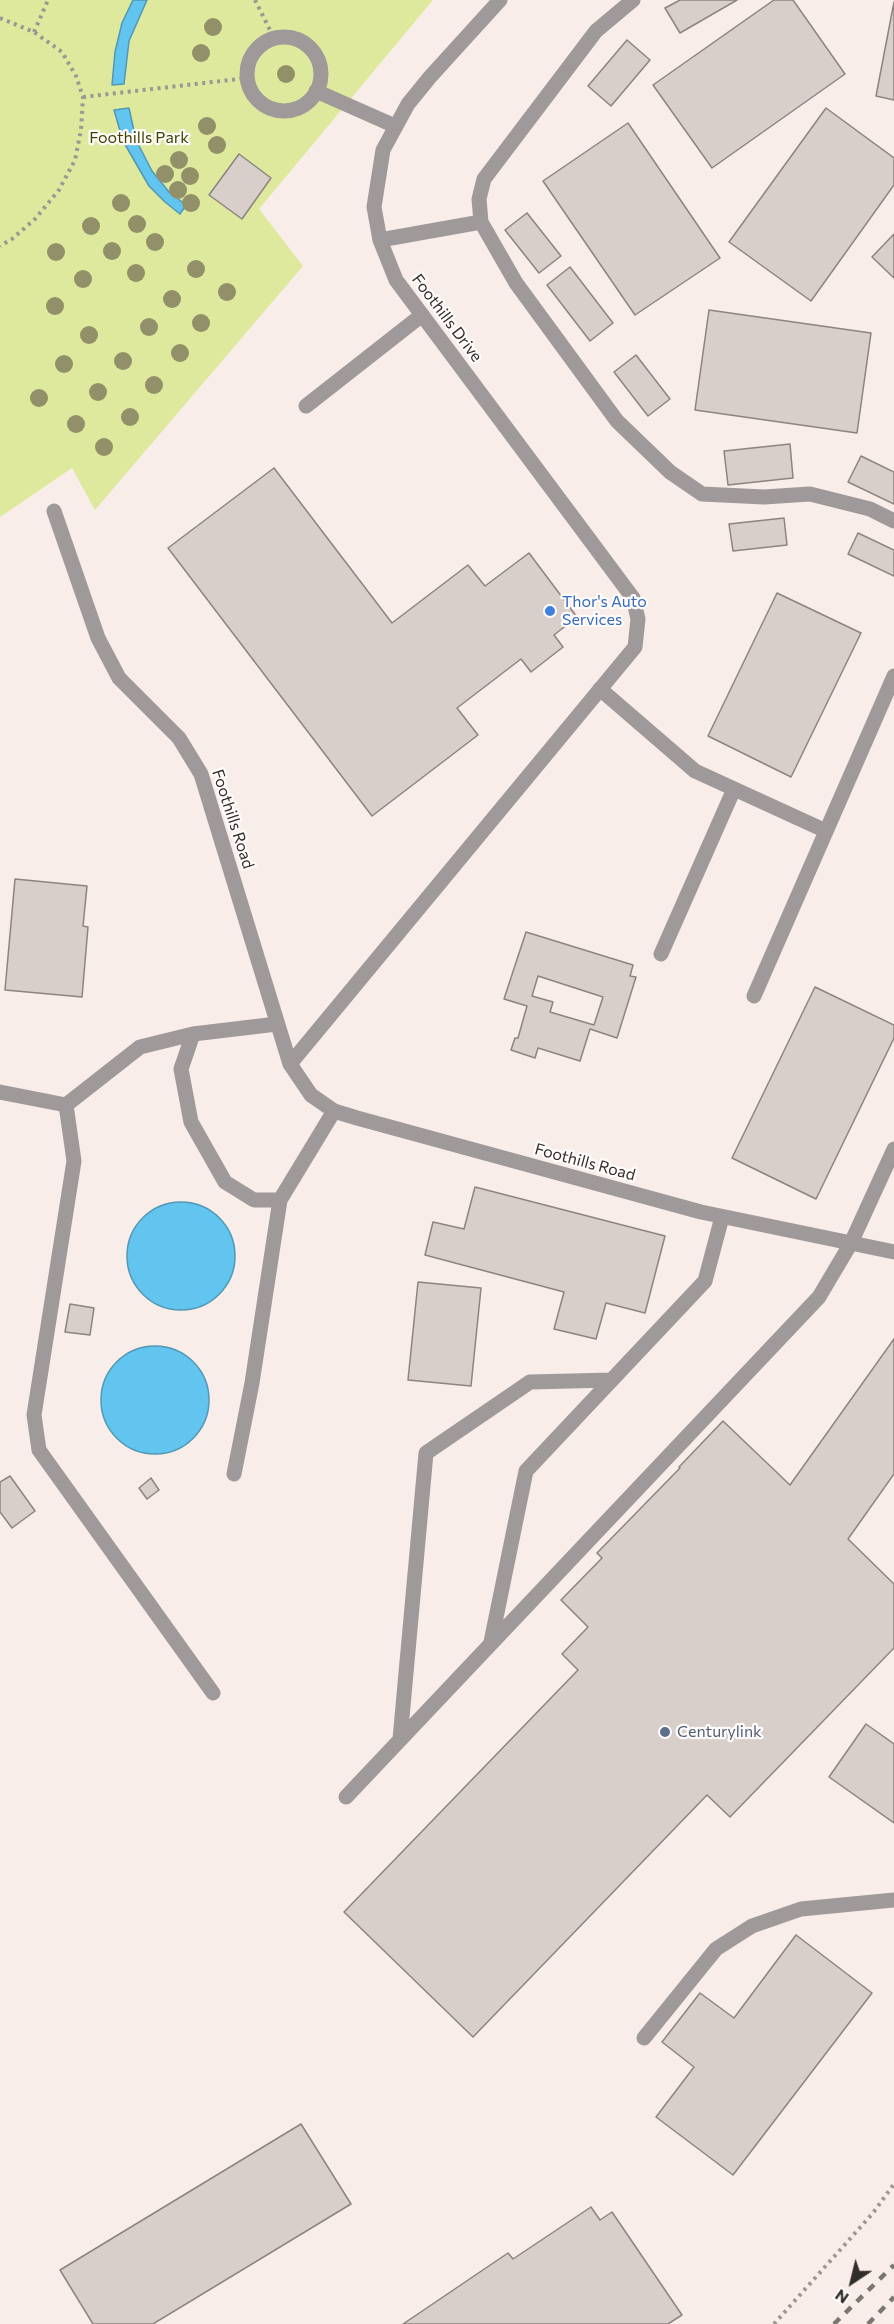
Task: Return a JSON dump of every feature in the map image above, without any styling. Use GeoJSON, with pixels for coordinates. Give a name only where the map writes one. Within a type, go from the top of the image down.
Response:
{"type":"FeatureCollection","features":[{"type":"Feature","properties":{"kind":"street","name":"Foothills Drive"},"geometry":{"type":"LineString","coordinates":[[500,0],[430,77],[395,126],[383,150],[378,170],[374,207],[380,240],[396,280],[633,598],[638,620],[635,647],[600,689]]}},
{"type":"Feature","properties":{"kind":"street"},"geometry":{"type":"LineString","coordinates":[[633,0],[596,31],[484,179],[479,199],[481,222],[516,283],[616,421],[670,472],[702,494],[764,497],[810,494],[870,509],[894,521]]}},
{"type":"Feature","properties":{"kind":"street"},"geometry":{"type":"LineString","coordinates":[[274,38],[295,38],[309,47],[319,62],[321,76],[316,92],[307,103],[293,110],[275,110],[260,102],[251,91],[247,78],[248,63],[254,51],[264,42],[274,38]]}},
{"type":"Feature","properties":{"kind":"street"},"geometry":{"type":"LineString","coordinates":[[316,92],[395,126]]}},
{"type":"Feature","properties":{"kind":"street"},"geometry":{"type":"LineString","coordinates":[[380,240],[481,222]]}},
{"type":"Feature","properties":{"kind":"street"},"geometry":{"type":"LineString","coordinates":[[306,406],[422,315]]}},
{"type":"Feature","properties":{"kind":"street","name":"Foothills Road"},"geometry":{"type":"LineString","coordinates":[[54,511],[98,638],[119,678],[180,738],[201,774],[290,1064],[310,1095],[334,1111],[722,1217],[894,1252]]}},
{"type":"Feature","properties":{"kind":"street"},"geometry":{"type":"LineString","coordinates":[[754,996],[894,676]]}},
{"type":"Feature","properties":{"kind":"street"},"geometry":{"type":"LineString","coordinates":[[290,1064],[600,689],[695,771],[826,831]]}},
{"type":"Feature","properties":{"kind":"street"},"geometry":{"type":"LineString","coordinates":[[661,954],[734,789]]}},
{"type":"Feature","properties":{"kind":"street"},"geometry":{"type":"LineString","coordinates":[[0,1092],[66,1105],[140,1047],[194,1034],[278,1024]]}},
{"type":"Feature","properties":{"kind":"street"},"geometry":{"type":"LineString","coordinates":[[194,1034],[181,1069],[191,1122],[225,1182],[254,1200],[280,1200]]}},
{"type":"Feature","properties":{"kind":"street"},"geometry":{"type":"LineString","coordinates":[[66,1105],[74,1161],[34,1415],[39,1450],[213,1693]]}},
{"type":"Feature","properties":{"kind":"street"},"geometry":{"type":"LineString","coordinates":[[234,1474],[252,1383],[280,1200],[334,1111]]}},
{"type":"Feature","properties":{"kind":"street"},"geometry":{"type":"LineString","coordinates":[[346,1797],[819,1297],[851,1243],[894,1149]]}},
{"type":"Feature","properties":{"kind":"street"},"geometry":{"type":"LineString","coordinates":[[491,1642],[526,1471],[705,1281],[722,1217]]}},
{"type":"Feature","properties":{"kind":"street"},"geometry":{"type":"LineString","coordinates":[[400,1739],[426,1453],[530,1382],[612,1380]]}},
{"type":"Feature","properties":{"kind":"street"},"geometry":{"type":"LineString","coordinates":[[644,2038],[716,1949],[752,1926],[801,1909],[894,1900]]}},
{"type":"Feature","properties":{"kind":"path"},"geometry":{"type":"LineString","coordinates":[[34,32],[48,0]]}},
{"type":"Feature","properties":{"kind":"path"},"geometry":{"type":"LineString","coordinates":[[255,0],[274,38]]}},
{"type":"Feature","properties":{"kind":"path"},"geometry":{"type":"LineString","coordinates":[[0,18],[34,32],[62,52],[76,76],[83,97],[81,130],[75,160],[59,190],[34,219],[12,239],[0,246]]}},
{"type":"Feature","properties":{"kind":"path"},"geometry":{"type":"LineString","coordinates":[[83,97],[247,78]]}},
{"type":"Feature","properties":{"kind":"path"},"geometry":{"type":"LineString","coordinates":[[774,2324],[873,2213],[894,2184]]}},
{"type":"Feature","properties":{"kind":"green space","name":"Foothills Park"},"geometry":{"type":"Polygon","coordinates":[[[0,0],[433,0],[259,209],[303,266],[95,510],[72,468],[0,517],[0,0]]]}},
{"type":"Feature","properties":{"kind":"water"},"geometry":{"type":"Polygon","coordinates":[[[133,0],[147,0],[129,41],[124,84],[112,85],[115,52],[122,23],[133,0]]]}},
{"type":"Feature","properties":{"kind":"water"},"geometry":{"type":"Polygon","coordinates":[[[129,108],[136,140],[152,171],[169,192],[186,205],[180,214],[149,186],[123,141],[114,110],[129,108]]]}},
{"type":"Feature","properties":{"kind":"water"},"geometry":{"type":"Polygon","coordinates":[[[181,1202],[202,1206],[219,1218],[231,1235],[235,1256],[231,1277],[219,1294],[202,1306],[181,1310],[160,1306],[143,1294],[131,1277],[127,1256],[131,1235],[143,1218],[160,1206],[181,1202]]]}},
{"type":"Feature","properties":{"kind":"water"},"geometry":{"type":"Polygon","coordinates":[[[155,1346],[176,1350],[193,1362],[205,1379],[209,1400],[205,1421],[193,1438],[176,1450],[155,1454],[134,1450],[117,1438],[105,1421],[101,1400],[105,1379],[117,1362],[134,1350],[155,1346]]]}},
{"type":"Feature","properties":{"kind":"building"},"geometry":{"type":"Polygon","coordinates":[[[680,0],[737,0],[680,33],[665,8],[680,0]]]}},
{"type":"Feature","properties":{"kind":"building"},"geometry":{"type":"Polygon","coordinates":[[[774,0],[793,0],[845,74],[712,168],[653,85],[774,0]]]}},
{"type":"Feature","properties":{"kind":"building"},"geometry":{"type":"Polygon","coordinates":[[[894,2],[894,100],[876,96],[894,2]]]}},
{"type":"Feature","properties":{"kind":"building"},"geometry":{"type":"Polygon","coordinates":[[[627,40],[650,60],[611,106],[588,86],[627,40]]]}},
{"type":"Feature","properties":{"kind":"building"},"geometry":{"type":"Polygon","coordinates":[[[826,108],[894,158],[894,185],[811,301],[729,242],[826,108]]]}},
{"type":"Feature","properties":{"kind":"building"},"geometry":{"type":"Polygon","coordinates":[[[628,123],[720,258],[635,315],[543,181],[628,123]]]}},
{"type":"Feature","properties":{"kind":"building"},"geometry":{"type":"Polygon","coordinates":[[[239,154],[271,178],[242,219],[209,195],[239,154]]]}},
{"type":"Feature","properties":{"kind":"building"},"geometry":{"type":"Polygon","coordinates":[[[527,213],[561,256],[539,273],[505,230],[527,213]]]}},
{"type":"Feature","properties":{"kind":"building"},"geometry":{"type":"Polygon","coordinates":[[[894,234],[894,278],[872,257],[894,234]]]}},
{"type":"Feature","properties":{"kind":"building"},"geometry":{"type":"Polygon","coordinates":[[[570,267],[613,323],[590,341],[547,285],[570,267]]]}},
{"type":"Feature","properties":{"kind":"building"},"geometry":{"type":"Polygon","coordinates":[[[709,310],[871,333],[857,433],[695,410],[709,310]]]}},
{"type":"Feature","properties":{"kind":"building"},"geometry":{"type":"Polygon","coordinates":[[[636,355],[670,399],[648,416],[614,372],[636,355]]]}},
{"type":"Feature","properties":{"kind":"building"},"geometry":{"type":"Polygon","coordinates":[[[790,444],[793,478],[728,485],[724,451],[790,444]]]}},
{"type":"Feature","properties":{"kind":"building"},"geometry":{"type":"Polygon","coordinates":[[[861,456],[894,472],[894,504],[848,482],[861,456]]]}},
{"type":"Feature","properties":{"kind":"building"},"geometry":{"type":"Polygon","coordinates":[[[274,468],[392,623],[468,565],[485,586],[529,553],[577,617],[554,635],[563,647],[531,672],[521,659],[457,708],[478,735],[372,816],[168,548],[274,468]]]}},
{"type":"Feature","properties":{"kind":"building"},"geometry":{"type":"Polygon","coordinates":[[[784,518],[787,545],[733,551],[729,524],[784,518]]]}},
{"type":"Feature","properties":{"kind":"building"},"geometry":{"type":"Polygon","coordinates":[[[858,533],[894,550],[894,576],[848,554],[858,533]]]}},
{"type":"Feature","properties":{"kind":"building"},"geometry":{"type":"Polygon","coordinates":[[[777,593],[861,633],[791,777],[708,736],[777,593]]]}},
{"type":"Feature","properties":{"kind":"building"},"geometry":{"type":"Polygon","coordinates":[[[15,879],[87,886],[83,926],[88,927],[82,997],[5,990],[15,879]]]}},
{"type":"Feature","properties":{"kind":"building"},"geometry":{"type":"Polygon","coordinates":[[[526,932],[633,965],[630,976],[636,977],[617,1038],[590,1029],[580,1061],[538,1048],[535,1058],[511,1050],[515,1038],[518,1038],[527,1006],[504,999],[526,932]],[[538,976],[532,996],[553,1002],[550,1012],[594,1025],[603,997],[538,976]]]}},
{"type":"Feature","properties":{"kind":"building"},"geometry":{"type":"Polygon","coordinates":[[[815,987],[894,1025],[894,1038],[816,1199],[732,1158],[815,987]]]}},
{"type":"Feature","properties":{"kind":"building"},"geometry":{"type":"Polygon","coordinates":[[[475,1187],[665,1236],[645,1313],[606,1303],[596,1339],[554,1329],[564,1292],[425,1255],[433,1222],[464,1229],[475,1187]]]}},
{"type":"Feature","properties":{"kind":"building"},"geometry":{"type":"Polygon","coordinates":[[[418,1282],[481,1288],[471,1386],[408,1380],[418,1282]]]}},
{"type":"Feature","properties":{"kind":"building"},"geometry":{"type":"Polygon","coordinates":[[[70,1304],[94,1308],[90,1335],[65,1332],[70,1304]]]}},
{"type":"Feature","properties":{"kind":"building","name":"Centurylink"},"geometry":{"type":"Polygon","coordinates":[[[894,1339],[894,1474],[848,1539],[894,1584],[894,1648],[730,1817],[707,1795],[473,2037],[344,1912],[578,1670],[562,1654],[588,1627],[561,1600],[602,1558],[597,1553],[723,1421],[790,1485],[894,1339]]]}},
{"type":"Feature","properties":{"kind":"building"},"geometry":{"type":"Polygon","coordinates":[[[10,1476],[35,1511],[12,1528],[0,1512],[0,1482],[10,1476]]]}},
{"type":"Feature","properties":{"kind":"building"},"geometry":{"type":"Polygon","coordinates":[[[151,1478],[159,1490],[147,1499],[139,1488],[151,1478]]]}},
{"type":"Feature","properties":{"kind":"building"},"geometry":{"type":"Polygon","coordinates":[[[866,1724],[894,1744],[894,1823],[829,1777],[866,1724]]]}},
{"type":"Feature","properties":{"kind":"building"},"geometry":{"type":"Polygon","coordinates":[[[796,1935],[872,1993],[733,2175],[656,2117],[694,2067],[662,2042],[700,1993],[734,2018],[796,1935]]]}},
{"type":"Feature","properties":{"kind":"building"},"geometry":{"type":"Polygon","coordinates":[[[301,2124],[351,2204],[153,2324],[93,2324],[60,2270],[301,2124]]]}},
{"type":"Feature","properties":{"kind":"building"},"geometry":{"type":"Polygon","coordinates":[[[591,2207],[600,2220],[612,2212],[682,2315],[668,2324],[403,2324],[508,2253],[513,2259],[591,2207]]]}},
{"type":"Feature","properties":{"kind":"railway"},"geometry":{"type":"LineString","coordinates":[[834,2324],[894,2265]]}},
{"type":"Feature","properties":{"kind":"railway"},"geometry":{"type":"LineString","coordinates":[[868,2324],[894,2297]]}},
{"type":"Feature","properties":{"kind":"place","name":"Thor's Auto Services"},"geometry":{"type":"Point","coordinates":[550,611]}},
{"type":"Feature","properties":{"kind":"place","name":"Centurylink"},"geometry":{"type":"Point","coordinates":[665,1732]}}]}
